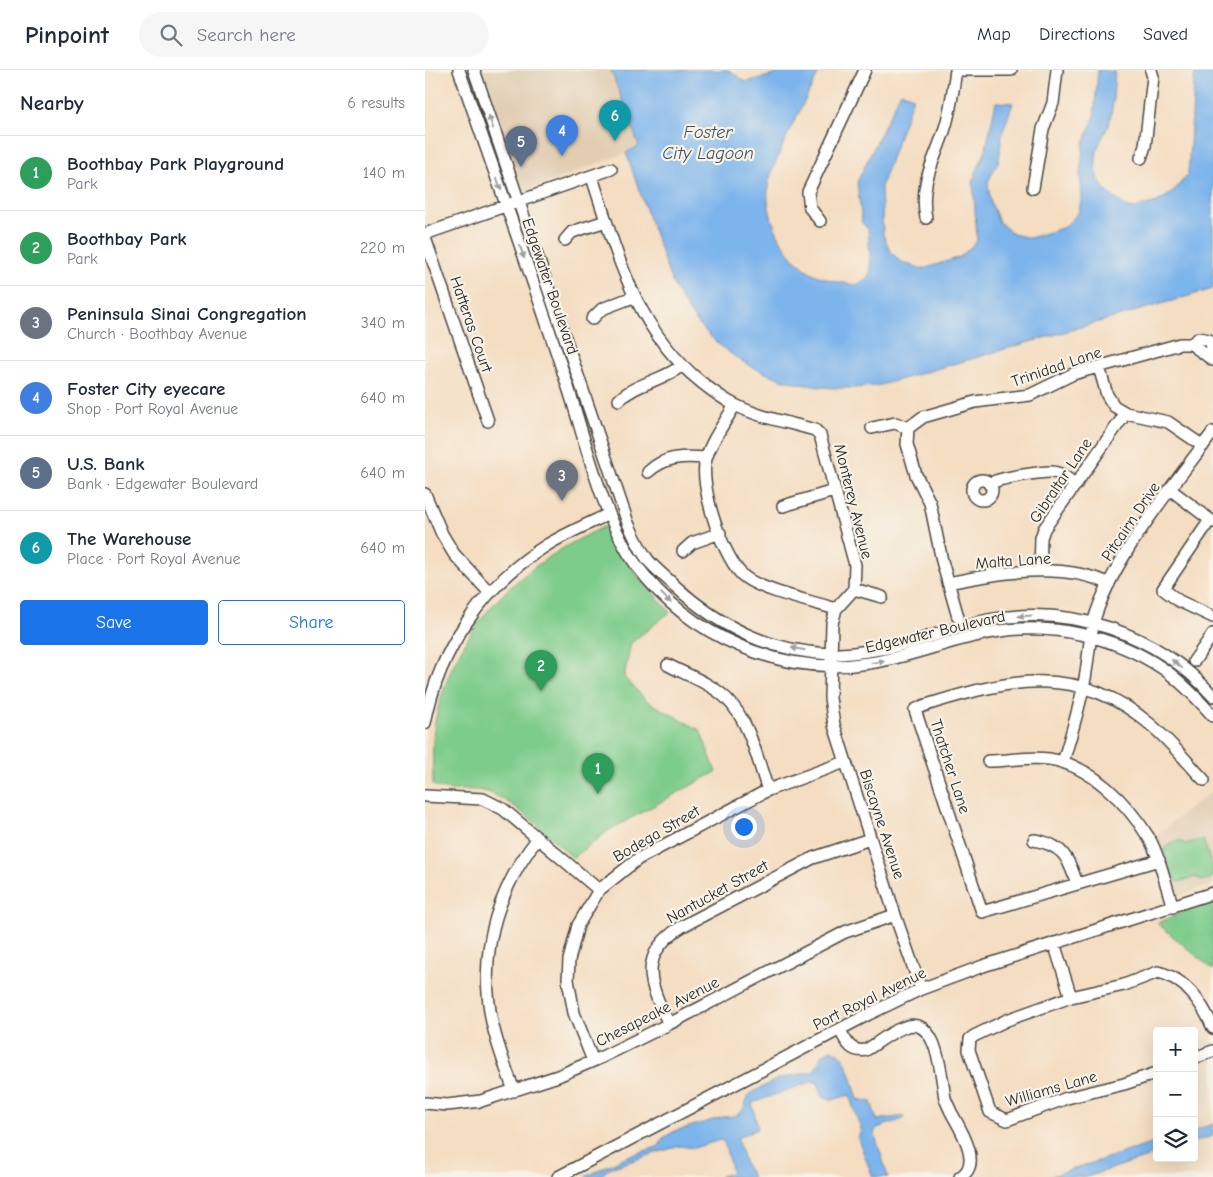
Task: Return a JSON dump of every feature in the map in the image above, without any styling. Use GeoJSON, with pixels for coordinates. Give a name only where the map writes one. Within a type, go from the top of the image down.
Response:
{"type":"FeatureCollection","features":[{"type":"Feature","properties":{"kind":"street","name":"Edgewater Boulevard"},"geometry":{"type":"LineString","coordinates":[[459,70],[564,372],[609,514],[637,565],[663,596],[687,616],[714,634],[747,650],[789,660],[830,666],[887,660],[998,631],[1051,630],[1091,636],[1131,651],[1162,668],[1194,695],[1213,716]]}},
{"type":"Feature","properties":{"kind":"street","name":"Edgewater Boulevard"},"geometry":{"type":"LineString","coordinates":[[474,70],[627,523],[642,551],[663,575],[721,623],[751,638],[830,654],[895,646],[969,625],[1003,618],[1053,616],[1094,622],[1139,639],[1169,657],[1213,696]]}},
{"type":"Feature","properties":{"kind":"street"},"geometry":{"type":"LineString","coordinates":[[820,221],[811,208],[808,192],[865,70]]}},
{"type":"Feature","properties":{"kind":"street"},"geometry":{"type":"LineString","coordinates":[[926,218],[923,202],[925,184],[946,126],[956,70]]}},
{"type":"Feature","properties":{"kind":"street"},"geometry":{"type":"LineString","coordinates":[[963,70],[1011,70]]}},
{"type":"Feature","properties":{"kind":"street"},"geometry":{"type":"LineString","coordinates":[[1033,188],[1043,129],[1053,103],[1057,70]]}},
{"type":"Feature","properties":{"kind":"street"},"geometry":{"type":"LineString","coordinates":[[1141,158],[1145,146],[1153,76],[1151,70]]}},
{"type":"Feature","properties":{"kind":"street"},"geometry":{"type":"LineString","coordinates":[[425,236],[611,169]]}},
{"type":"Feature","properties":{"kind":"street","name":"Monterey Avenue"},"geometry":{"type":"LineString","coordinates":[[592,177],[633,297],[652,330],[681,366],[735,405],[766,417],[815,430],[824,446],[834,491],[855,565],[854,589]]}},
{"type":"Feature","properties":{"kind":"street"},"geometry":{"type":"LineString","coordinates":[[565,240],[572,232],[606,221]]}},
{"type":"Feature","properties":{"kind":"street","name":"Hatteras Court"},"geometry":{"type":"LineString","coordinates":[[425,236],[488,421]]}},
{"type":"Feature","properties":{"kind":"street"},"geometry":{"type":"LineString","coordinates":[[592,318],[602,309],[633,297]]}},
{"type":"Feature","properties":{"kind":"street","name":"Trinidad Lane"},"geometry":{"type":"LineString","coordinates":[[908,428],[923,417],[975,402],[1030,395],[1073,374],[1170,346],[1191,344],[1202,338],[1209,340],[1212,352]]}},
{"type":"Feature","properties":{"kind":"street"},"geometry":{"type":"LineString","coordinates":[[619,400],[627,393],[661,379],[681,366]]}},
{"type":"Feature","properties":{"kind":"street"},"geometry":{"type":"LineString","coordinates":[[1099,367],[1110,402],[1126,414],[1168,422],[1203,446]]}},
{"type":"Feature","properties":{"kind":"street","name":"Edgewater Boulevard"},"geometry":{"type":"LineString","coordinates":[[586,398],[590,432],[613,503],[609,514]]}},
{"type":"Feature","properties":{"kind":"street"},"geometry":{"type":"LineString","coordinates":[[735,405],[706,458],[704,482],[720,533],[734,565],[745,578],[760,585],[836,609]]}},
{"type":"Feature","properties":{"kind":"street","name":"Gibraltar Lane"},"geometry":{"type":"LineString","coordinates":[[1040,571],[1041,538],[1044,529],[1126,414]]}},
{"type":"Feature","properties":{"kind":"street"},"geometry":{"type":"LineString","coordinates":[[872,428],[895,423],[908,428],[907,444],[916,475],[930,503],[937,541],[958,617]]}},
{"type":"Feature","properties":{"kind":"street","name":"Pitcairn Drive"},"geometry":{"type":"LineString","coordinates":[[1063,762],[1084,687],[1094,622],[1109,584],[1134,541],[1213,432]]}},
{"type":"Feature","properties":{"kind":"street"},"geometry":{"type":"LineString","coordinates":[[648,472],[657,463],[675,457],[706,458]]}},
{"type":"Feature","properties":{"kind":"street"},"geometry":{"type":"LineString","coordinates":[[989,484],[1001,478],[1051,472],[1065,477],[1076,485]]}},
{"type":"Feature","properties":{"kind":"street"},"geometry":{"type":"LineString","coordinates":[[1171,490],[1212,521],[1163,589],[1179,601],[1213,617]]}},
{"type":"Feature","properties":{"kind":"street"},"geometry":{"type":"LineString","coordinates":[[783,506],[834,491]]}},
{"type":"Feature","properties":{"kind":"street"},"geometry":{"type":"LineString","coordinates":[[425,494],[442,534],[454,554],[489,592]]}},
{"type":"Feature","properties":{"kind":"street","name":"Edgewater Boulevard"},"geometry":{"type":"LineString","coordinates":[[609,514],[621,524],[634,550],[651,571],[663,575]]}},
{"type":"Feature","properties":{"kind":"street"},"geometry":{"type":"LineString","coordinates":[[425,723],[435,685],[446,657],[459,633],[489,592],[520,564],[549,544],[609,514]]}},
{"type":"Feature","properties":{"kind":"street"},"geometry":{"type":"LineString","coordinates":[[683,551],[692,542],[720,533]]}},
{"type":"Feature","properties":{"kind":"street","name":"Malta Lane"},"geometry":{"type":"LineString","coordinates":[[949,583],[988,575],[1040,571],[1088,576],[1109,584]]}},
{"type":"Feature","properties":{"kind":"street"},"geometry":{"type":"LineString","coordinates":[[830,666],[831,624],[836,609],[854,589],[882,596]]}},
{"type":"Feature","properties":{"kind":"street"},"geometry":{"type":"LineString","coordinates":[[1194,661],[1213,634]]}},
{"type":"Feature","properties":{"kind":"street"},"geometry":{"type":"LineString","coordinates":[[668,665],[705,684],[732,705],[746,727],[768,790]]}},
{"type":"Feature","properties":{"kind":"street","name":"Biscayne Avenue"},"geometry":{"type":"LineString","coordinates":[[830,666],[830,698],[845,762],[921,990]]}},
{"type":"Feature","properties":{"kind":"street","name":"Thatcher Lane"},"geometry":{"type":"LineString","coordinates":[[1159,860],[982,912],[915,710],[998,684],[1047,681],[1084,687],[1134,711],[1159,732],[1204,780]]}},
{"type":"Feature","properties":{"kind":"street"},"geometry":{"type":"LineString","coordinates":[[988,761],[1037,758],[1063,762],[1093,777],[1110,792],[1140,826],[1159,860],[1173,907]]}},
{"type":"Feature","properties":{"kind":"street","name":"Bodega Street"},"geometry":{"type":"LineString","coordinates":[[593,1061],[574,1013],[568,980],[569,960],[578,925],[599,890],[638,859],[768,790],[845,762]]}},
{"type":"Feature","properties":{"kind":"street"},"geometry":{"type":"LineString","coordinates":[[425,796],[483,799],[503,809],[599,890]]}},
{"type":"Feature","properties":{"kind":"street"},"geometry":{"type":"LineString","coordinates":[[514,1091],[492,1023],[487,966],[494,921],[505,889],[515,869],[538,838]]}},
{"type":"Feature","properties":{"kind":"street","name":"Nantucket Street"},"geometry":{"type":"LineString","coordinates":[[669,1024],[656,999],[650,974],[652,960],[667,937],[681,927],[813,858],[870,839]]}},
{"type":"Feature","properties":{"kind":"street"},"geometry":{"type":"LineString","coordinates":[[1034,840],[1049,843],[1065,856],[1077,884]]}},
{"type":"Feature","properties":{"kind":"street","name":"Port Royal Avenue"},"geometry":{"type":"LineString","coordinates":[[558,1177],[840,1030],[921,990],[983,966],[1213,893]]}},
{"type":"Feature","properties":{"kind":"street","name":"Chesapeake Avenue"},"geometry":{"type":"LineString","coordinates":[[425,1104],[463,1103],[514,1091],[593,1061],[669,1024],[845,932],[895,915]]}},
{"type":"Feature","properties":{"kind":"street"},"geometry":{"type":"LineString","coordinates":[[1055,943],[1071,997]]}},
{"type":"Feature","properties":{"kind":"street","name":"Williams Lane"},"geometry":{"type":"LineString","coordinates":[[1153,1074],[1124,1084],[1067,1098],[1012,1120],[1002,1118],[990,1112],[969,1050],[970,1039],[1007,1020],[1071,997],[1124,985],[1158,972],[1173,978],[1193,994],[1209,1017],[1213,1028]]}},
{"type":"Feature","properties":{"kind":"street"},"geometry":{"type":"LineString","coordinates":[[840,1030],[848,1045],[861,1051],[866,1050],[901,1028],[911,1025],[918,1026],[931,1036],[940,1065],[945,1099],[963,1131],[971,1155],[968,1168],[964,1175],[960,1177]]}},
{"type":"Feature","properties":{"kind":"street"},"geometry":{"type":"LineString","coordinates":[[1198,1057],[1213,1051]]}},
{"type":"Feature","properties":{"kind":"shaded area"},"geometry":{"type":"Polygon","coordinates":[[[479,70],[611,70],[639,146],[626,153],[525,191],[520,188],[479,70]]]}},
{"type":"Feature","properties":{"kind":"shaded area"},"geometry":{"type":"Polygon","coordinates":[[[1213,790],[1213,884],[1178,896],[1155,836],[1213,790]]]}},
{"type":"Feature","properties":{"kind":"green space"},"geometry":{"type":"Polygon","coordinates":[[[606,526],[637,575],[670,612],[631,643],[624,677],[647,701],[700,730],[716,772],[609,830],[573,858],[531,819],[507,801],[483,791],[451,790],[433,785],[433,734],[446,683],[459,653],[477,625],[497,600],[520,578],[547,559],[575,541],[606,526]]]}},
{"type":"Feature","properties":{"kind":"green space"},"geometry":{"type":"Polygon","coordinates":[[[1203,839],[1213,870],[1212,878],[1202,881],[1195,877],[1179,882],[1173,879],[1164,850],[1168,844],[1181,840],[1185,844],[1203,839]]]}},
{"type":"Feature","properties":{"kind":"green space"},"geometry":{"type":"Polygon","coordinates":[[[1213,900],[1213,970],[1157,923],[1213,900]]]}},
{"type":"Feature","properties":{"kind":"water","name":"Foster City Lagoon"},"geometry":{"type":"Polygon","coordinates":[[[611,70],[729,70],[745,82],[774,75],[780,70],[820,70],[788,134],[771,174],[768,187],[770,214],[782,241],[799,263],[820,277],[857,285],[868,277],[871,271],[868,229],[862,223],[857,182],[901,92],[913,97],[881,186],[883,235],[891,252],[901,262],[923,269],[960,257],[977,241],[973,180],[985,152],[996,102],[1013,103],[1002,134],[999,160],[988,182],[990,200],[999,222],[1013,234],[1030,238],[1065,227],[1078,213],[1082,197],[1080,174],[1084,143],[1094,118],[1098,70],[1115,72],[1111,113],[1108,126],[1097,151],[1096,171],[1108,192],[1131,209],[1157,202],[1172,193],[1188,174],[1195,70],[1213,70],[1213,289],[881,385],[851,388],[821,387],[793,382],[765,373],[740,360],[717,343],[696,321],[679,295],[670,277],[626,153],[639,146],[611,70]]]}},
{"type":"Feature","properties":{"kind":"water"},"geometry":{"type":"Polygon","coordinates":[[[831,1050],[842,1056],[849,1070],[858,1099],[871,1102],[877,1120],[904,1116],[904,1119],[877,1128],[874,1132],[888,1177],[873,1177],[858,1139],[861,1129],[849,1095],[832,1100],[824,1098],[818,1083],[813,1081],[752,1103],[758,1129],[737,1138],[745,1164],[753,1177],[719,1177],[732,1172],[724,1142],[720,1140],[694,1148],[680,1146],[610,1168],[599,1177],[585,1177],[625,1157],[657,1147],[663,1138],[675,1131],[723,1117],[736,1116],[743,1110],[749,1094],[778,1079],[814,1071],[822,1055],[831,1050]]]}},
{"type":"Feature","properties":{"kind":"water"},"geometry":{"type":"Polygon","coordinates":[[[1213,1124],[1213,1136],[1198,1141],[1198,1129],[1213,1124]]]}},
{"type":"Feature","properties":{"kind":"water"},"geometry":{"type":"Polygon","coordinates":[[[1153,1143],[1153,1155],[1086,1177],[1048,1177],[1153,1143]]]}},
{"type":"Feature","properties":{"kind":"place","name":"The Warehouse"},"geometry":{"type":"Point","coordinates":[615,141]}},
{"type":"Feature","properties":{"kind":"place","name":"Foster City eyecare"},"geometry":{"type":"Point","coordinates":[562,156]}},
{"type":"Feature","properties":{"kind":"place","name":"U.S. Bank"},"geometry":{"type":"Point","coordinates":[521,167]}},
{"type":"Feature","properties":{"kind":"place","name":"Peninsula Sinai Congregation"},"geometry":{"type":"Point","coordinates":[562,501]}},
{"type":"Feature","properties":{"kind":"place","name":"Boothbay Park"},"geometry":{"type":"Point","coordinates":[541,691]}},
{"type":"Feature","properties":{"kind":"place","name":"Boothbay Park Playground"},"geometry":{"type":"Point","coordinates":[598,794]}}]}
